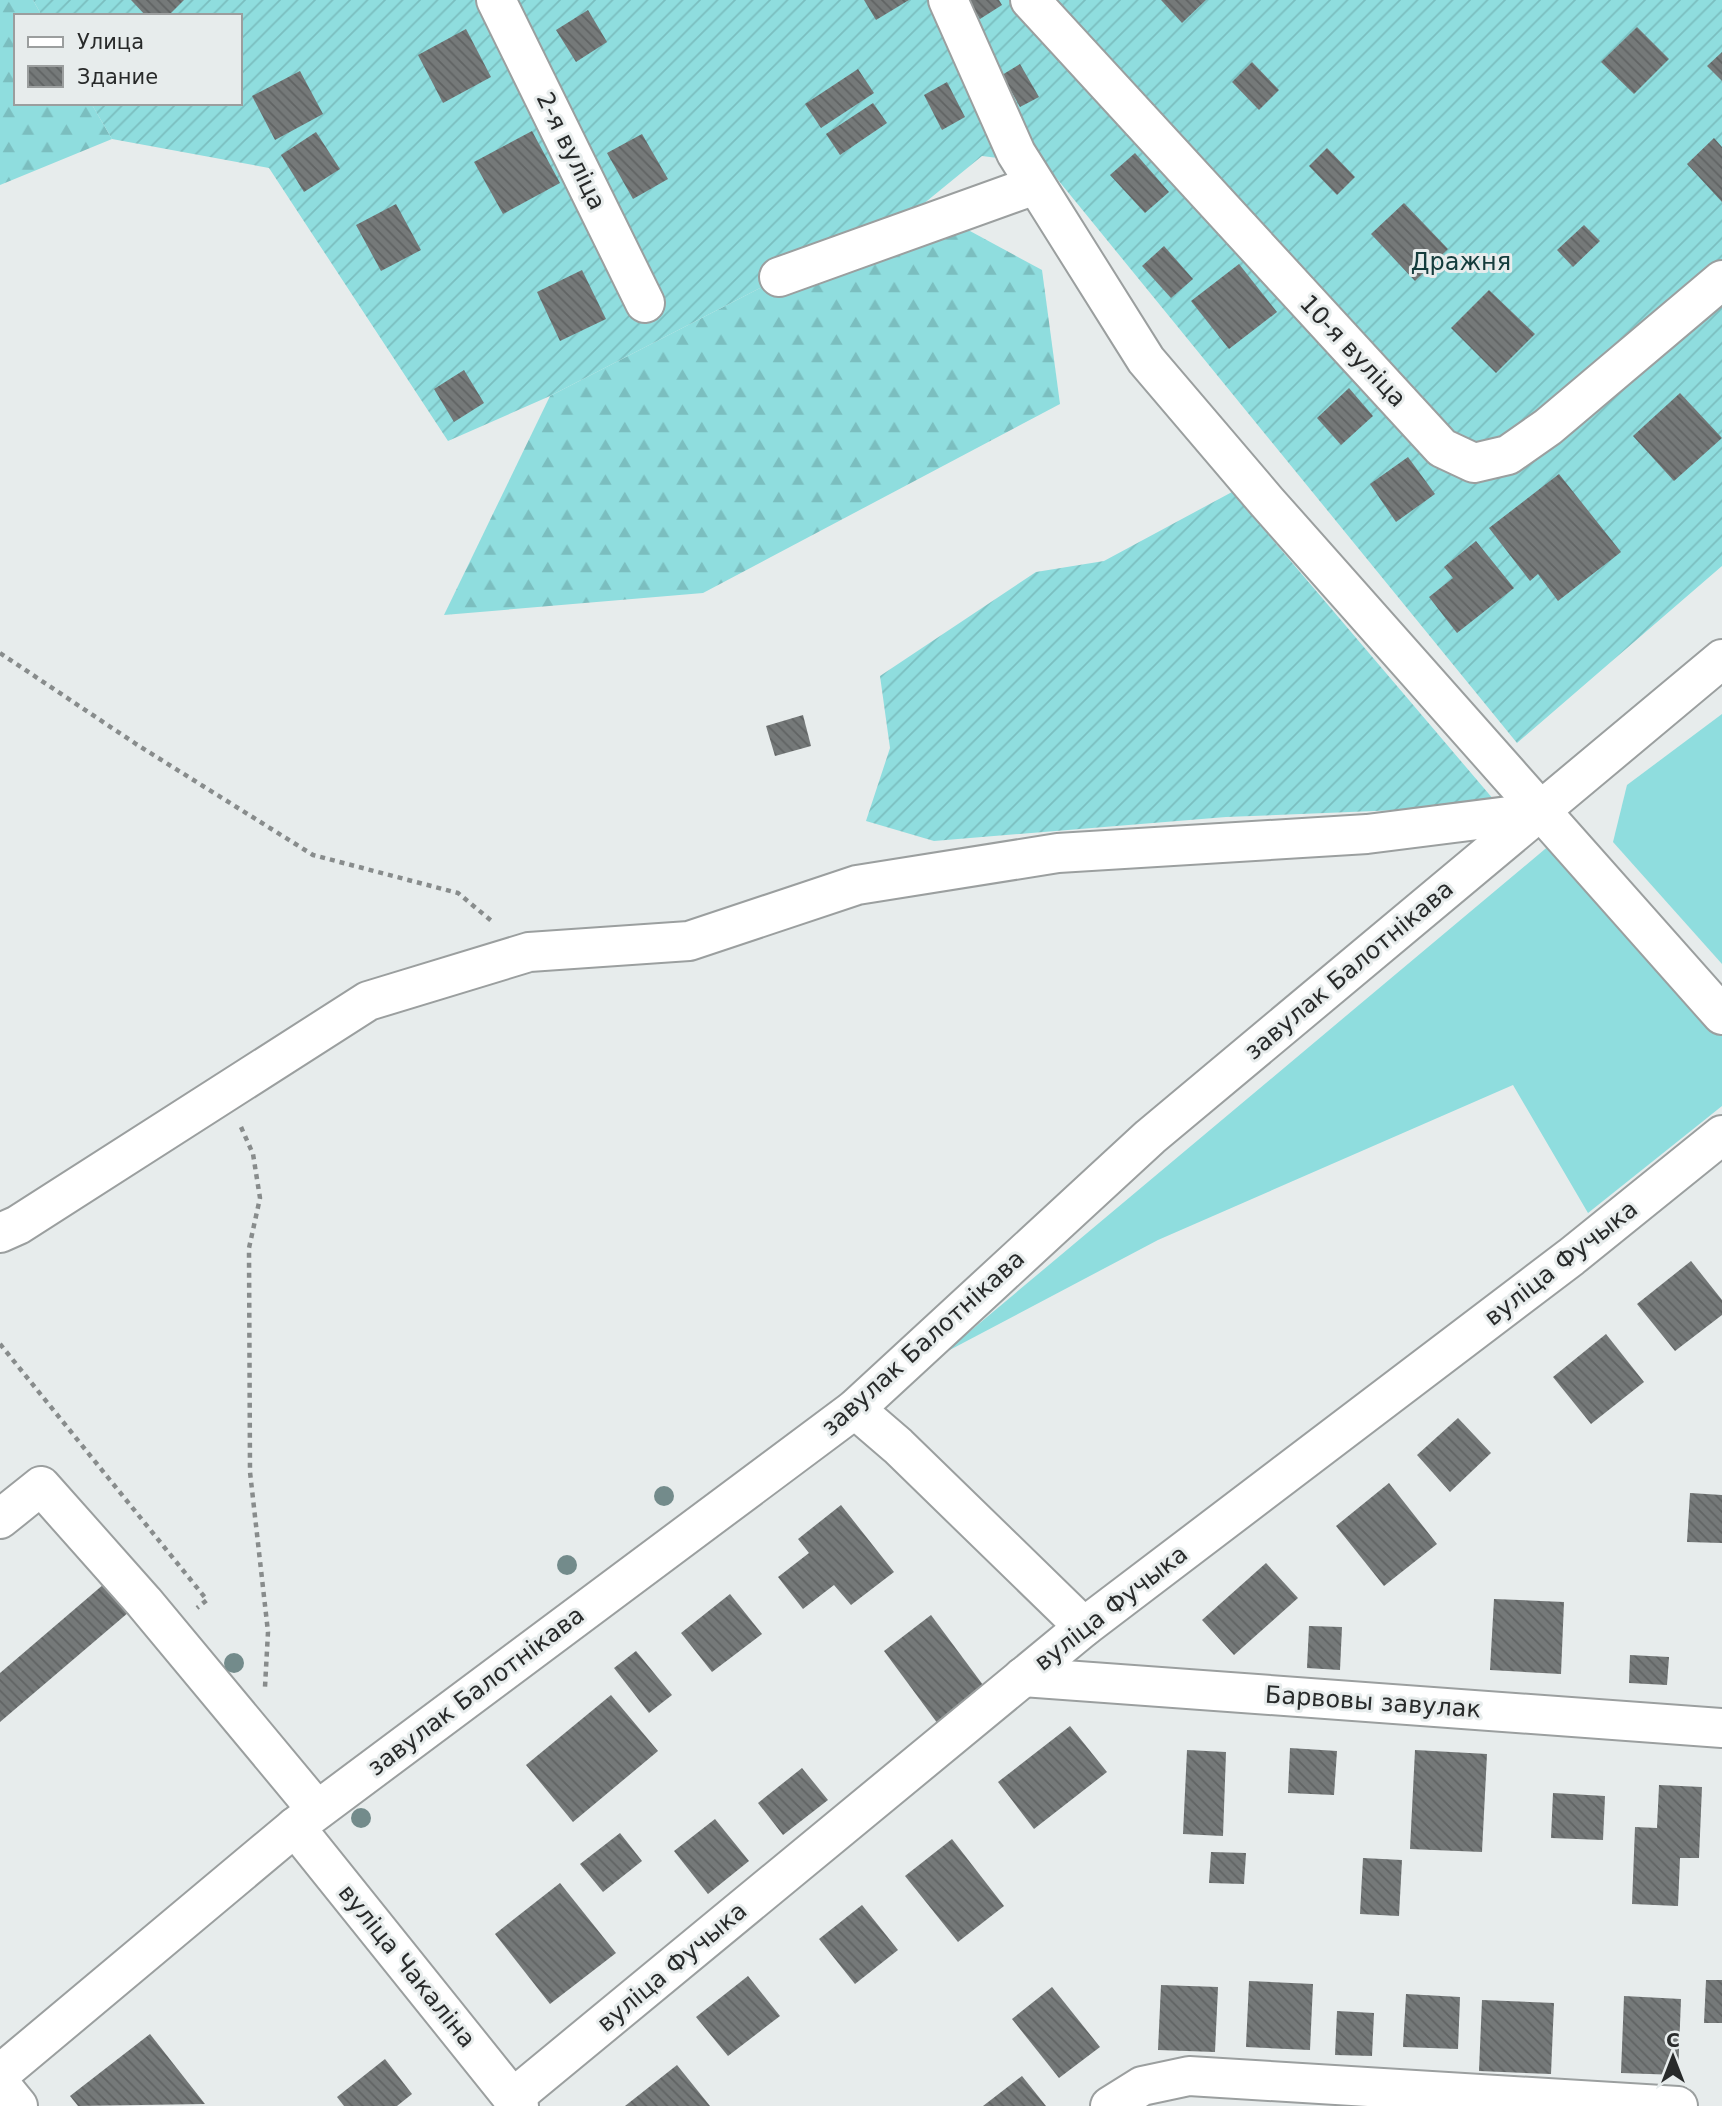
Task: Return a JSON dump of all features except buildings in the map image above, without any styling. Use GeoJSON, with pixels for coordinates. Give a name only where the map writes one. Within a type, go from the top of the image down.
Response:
{"type":"FeatureCollection","features":[{"type":"Feature","properties":{"kind":"street","name":"2-я вуліца"},"geometry":{"type":"LineString","coordinates":[[496,0],[645,303]]}},
{"type":"Feature","properties":{"kind":"street"},"geometry":{"type":"LineString","coordinates":[[948,0],[1025,169],[1146,360],[1722,1015]]}},
{"type":"Feature","properties":{"kind":"street","name":"10-я вуліца"},"geometry":{"type":"LineString","coordinates":[[1030,0],[1443,448],[1474,463],[1508,455],[1548,427],[1722,280]]}},
{"type":"Feature","properties":{"kind":"street"},"geometry":{"type":"LineString","coordinates":[[779,277],[1025,169]]}},
{"type":"Feature","properties":{"kind":"street","name":"завулак Балотнікава"},"geometry":{"type":"LineString","coordinates":[[0,2074],[306,1819],[855,1409],[1150,1137],[1362,957],[1541,812],[1722,659]]}},
{"type":"Feature","properties":{"kind":"street"},"geometry":{"type":"LineString","coordinates":[[0,1233],[18,1225],[369,1001],[529,952],[689,941],[857,885],[1058,853],[1367,834],[1541,812]]}},
{"type":"Feature","properties":{"kind":"street","name":"вуліца Фучыка"},"geometry":{"type":"LineString","coordinates":[[516,2102],[1084,1627],[1572,1256],[1722,1135]]}},
{"type":"Feature","properties":{"kind":"street"},"geometry":{"type":"LineString","coordinates":[[855,1409],[898,1446],[1084,1627]]}},
{"type":"Feature","properties":{"kind":"street","name":"вуліца Чакаліна"},"geometry":{"type":"LineString","coordinates":[[0,1519],[41,1486],[167,1629],[250,1729],[306,1819],[516,2102]]}},
{"type":"Feature","properties":{"kind":"street","name":"Барвовы завулак"},"geometry":{"type":"LineString","coordinates":[[1023,1677],[1722,1728]]}},
{"type":"Feature","properties":{"kind":"street"},"geometry":{"type":"LineString","coordinates":[[1110,2106],[1142,2086],[1189,2076],[1678,2106]]}},
{"type":"Feature","properties":{"kind":"street"},"geometry":{"type":"LineString","coordinates":[[0,2084],[18,2106]]}},
{"type":"Feature","properties":{"kind":"path"},"geometry":{"type":"LineString","coordinates":[[0,653],[136,744],[313,855],[458,893],[529,952]]}},
{"type":"Feature","properties":{"kind":"path"},"geometry":{"type":"LineString","coordinates":[[225,1093],[253,1154],[260,1198],[249,1248],[250,1472],[268,1632],[264,1709],[250,1729]]}},
{"type":"Feature","properties":{"kind":"path"},"geometry":{"type":"LineString","coordinates":[[0,1344],[207,1600],[167,1629]]}},
{"type":"Feature","properties":{"kind":"green space"},"geometry":{"type":"Polygon","coordinates":[[[0,0],[33,0],[41,14],[14,14],[14,105],[92,105],[112,139],[0,185],[0,0]]]}},
{"type":"Feature","properties":{"kind":"green space","name":"Дражня"},"geometry":{"type":"Polygon","coordinates":[[[33,0],[1722,0],[1722,566],[1517,743],[1045,164],[982,156],[922,205],[550,396],[448,441],[269,168],[112,139],[92,105],[242,105],[242,14],[41,14],[33,0]]]}},
{"type":"Feature","properties":{"kind":"green space"},"geometry":{"type":"Polygon","coordinates":[[[922,205],[1042,270],[1060,404],[703,593],[444,615],[550,396],[922,205]]]}},
{"type":"Feature","properties":{"kind":"green space"},"geometry":{"type":"Polygon","coordinates":[[[1232,492],[1494,800],[1399,810],[1226,817],[934,841],[866,821],[890,748],[880,676],[1036,572],[1104,561],[1232,492]]]}},
{"type":"Feature","properties":{"kind":"green space"},"geometry":{"type":"Polygon","coordinates":[[[1722,714],[1722,964],[1613,842],[1627,785],[1722,714]]]}},
{"type":"Feature","properties":{"kind":"green space"},"geometry":{"type":"Polygon","coordinates":[[[1551,844],[1722,1028],[1722,1106],[1588,1213],[1513,1085],[1158,1240],[944,1353],[1551,844]]]}}]}
